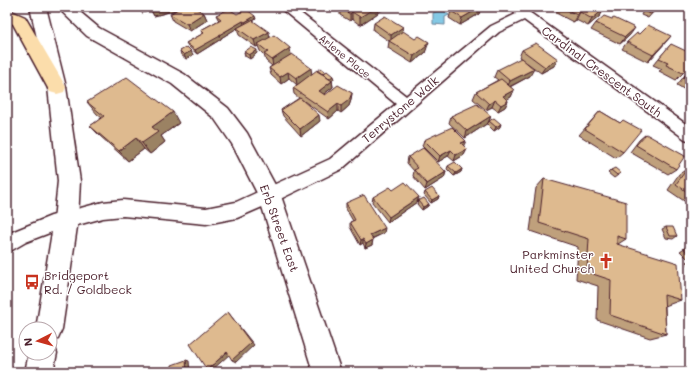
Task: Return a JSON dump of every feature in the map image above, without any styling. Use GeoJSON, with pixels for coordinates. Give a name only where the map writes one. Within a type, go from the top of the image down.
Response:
{"type":"FeatureCollection","features":[{"type":"Feature","properties":{"kind":"highway"},"geometry":{"type":"LineString","coordinates":[[7,14],[19,21],[56,87]]}},
{"type":"Feature","properties":{"kind":"main road"},"geometry":{"type":"LineString","coordinates":[[38,7],[56,87],[69,181],[66,220],[50,321]]}},
{"type":"Feature","properties":{"kind":"main road","name":"Erb Street East"},"geometry":{"type":"LineString","coordinates":[[65,7],[93,32],[178,79],[221,113],[240,139],[270,196],[305,300],[327,372]]}},
{"type":"Feature","properties":{"kind":"main road"},"geometry":{"type":"LineString","coordinates":[[39,372],[42,361]]}},
{"type":"Feature","properties":{"kind":"street","name":"Arlene Place"},"geometry":{"type":"LineString","coordinates":[[285,7],[406,104]]}},
{"type":"Feature","properties":{"kind":"street","name":"Terrystone Walk"},"geometry":{"type":"LineString","coordinates":[[7,244],[20,236],[66,220],[103,210],[123,208],[206,216],[237,210],[270,196],[336,164],[406,104],[520,11]]}},
{"type":"Feature","properties":{"kind":"street","name":"Cardinal Crescent South"},"geometry":{"type":"LineString","coordinates":[[520,11],[690,135]]}},
{"type":"Feature","properties":{"kind":"water"},"geometry":{"type":"Polygon","coordinates":[[[441,9],[449,15],[445,17],[445,25],[433,24],[433,13],[441,9]]]}},
{"type":"Feature","properties":{"kind":"building"},"geometry":{"type":"Polygon","coordinates":[[[181,7],[194,7],[204,13],[187,24],[170,14],[181,7]]]}},
{"type":"Feature","properties":{"kind":"building"},"geometry":{"type":"Polygon","coordinates":[[[377,7],[360,17],[352,12],[350,14],[340,8],[377,7]]]}},
{"type":"Feature","properties":{"kind":"building"},"geometry":{"type":"Polygon","coordinates":[[[458,7],[481,7],[462,18],[451,11],[458,7]]]}},
{"type":"Feature","properties":{"kind":"building"},"geometry":{"type":"Polygon","coordinates":[[[562,7],[601,7],[604,9],[592,19],[580,12],[577,15],[562,7]]]}},
{"type":"Feature","properties":{"kind":"building"},"geometry":{"type":"Polygon","coordinates":[[[647,7],[656,9],[651,14],[643,11],[647,7]]]}},
{"type":"Feature","properties":{"kind":"building"},"geometry":{"type":"Polygon","coordinates":[[[229,9],[237,14],[246,9],[255,16],[245,22],[243,21],[195,50],[186,43],[204,33],[201,30],[221,19],[216,15],[229,9]]]}},
{"type":"Feature","properties":{"kind":"building"},"geometry":{"type":"Polygon","coordinates":[[[385,16],[403,27],[391,35],[374,23],[385,16]]]}},
{"type":"Feature","properties":{"kind":"building"},"geometry":{"type":"Polygon","coordinates":[[[604,16],[612,19],[614,18],[635,28],[625,37],[596,23],[604,16]]]}},
{"type":"Feature","properties":{"kind":"building"},"geometry":{"type":"Polygon","coordinates":[[[252,20],[269,32],[254,40],[237,28],[252,20]]]}},
{"type":"Feature","properties":{"kind":"building"},"geometry":{"type":"Polygon","coordinates":[[[648,25],[671,36],[653,55],[627,42],[637,33],[639,34],[648,25]]]}},
{"type":"Feature","properties":{"kind":"building"},"geometry":{"type":"Polygon","coordinates":[[[403,31],[415,39],[419,36],[429,42],[425,45],[427,46],[414,56],[389,41],[403,31]]]}},
{"type":"Feature","properties":{"kind":"building"},"geometry":{"type":"Polygon","coordinates":[[[274,35],[290,48],[272,60],[264,54],[268,52],[258,44],[274,35]]]}},
{"type":"Feature","properties":{"kind":"building"},"geometry":{"type":"Polygon","coordinates":[[[536,43],[558,59],[545,67],[522,50],[536,43]]]}},
{"type":"Feature","properties":{"kind":"building"},"geometry":{"type":"Polygon","coordinates":[[[671,44],[686,51],[690,51],[690,65],[683,73],[666,65],[668,62],[659,58],[671,44]]]}},
{"type":"Feature","properties":{"kind":"building"},"geometry":{"type":"Polygon","coordinates":[[[187,47],[191,51],[184,55],[180,51],[187,47]]]}},
{"type":"Feature","properties":{"kind":"building"},"geometry":{"type":"Polygon","coordinates":[[[251,47],[257,50],[249,55],[244,52],[251,47]]]}},
{"type":"Feature","properties":{"kind":"building"},"geometry":{"type":"Polygon","coordinates":[[[292,54],[311,68],[296,78],[288,72],[280,77],[269,68],[292,54]]]}},
{"type":"Feature","properties":{"kind":"building"},"geometry":{"type":"Polygon","coordinates":[[[521,58],[534,69],[510,81],[497,70],[521,58]]]}},
{"type":"Feature","properties":{"kind":"building"},"geometry":{"type":"Polygon","coordinates":[[[321,68],[325,71],[322,74],[317,71],[321,68]]]}},
{"type":"Feature","properties":{"kind":"building"},"geometry":{"type":"Polygon","coordinates":[[[317,70],[332,81],[319,91],[325,95],[338,85],[352,93],[349,100],[341,106],[338,104],[328,112],[293,88],[317,70]]]}},
{"type":"Feature","properties":{"kind":"building"},"geometry":{"type":"Polygon","coordinates":[[[690,70],[690,82],[683,78],[690,70]]]}},
{"type":"Feature","properties":{"kind":"building"},"geometry":{"type":"Polygon","coordinates":[[[327,71],[333,76],[329,79],[323,74],[327,71]]]}},
{"type":"Feature","properties":{"kind":"building"},"geometry":{"type":"Polygon","coordinates":[[[127,77],[173,112],[152,127],[158,132],[142,143],[136,138],[119,151],[90,126],[104,116],[87,102],[127,77]]]}},
{"type":"Feature","properties":{"kind":"building"},"geometry":{"type":"Polygon","coordinates":[[[501,79],[514,90],[503,96],[508,101],[501,105],[495,100],[489,104],[476,92],[501,79]]]}},
{"type":"Feature","properties":{"kind":"building"},"geometry":{"type":"Polygon","coordinates":[[[300,98],[319,115],[300,129],[281,110],[300,98]]]}},
{"type":"Feature","properties":{"kind":"building"},"geometry":{"type":"Polygon","coordinates":[[[477,104],[491,116],[467,131],[451,116],[477,104]]]}},
{"type":"Feature","properties":{"kind":"building"},"geometry":{"type":"Polygon","coordinates":[[[600,111],[620,123],[623,120],[641,130],[623,152],[585,129],[600,111]]]}},
{"type":"Feature","properties":{"kind":"building"},"geometry":{"type":"Polygon","coordinates":[[[494,118],[501,124],[496,127],[489,121],[494,118]]]}},
{"type":"Feature","properties":{"kind":"building"},"geometry":{"type":"Polygon","coordinates":[[[452,127],[466,141],[461,143],[467,149],[456,155],[451,150],[440,156],[424,140],[452,127]]]}},
{"type":"Feature","properties":{"kind":"building"},"geometry":{"type":"Polygon","coordinates":[[[646,134],[685,156],[676,169],[636,145],[646,134]]]}},
{"type":"Feature","properties":{"kind":"building"},"geometry":{"type":"Polygon","coordinates":[[[423,148],[446,172],[427,184],[414,170],[418,168],[408,157],[423,148]]]}},
{"type":"Feature","properties":{"kind":"building"},"geometry":{"type":"Polygon","coordinates":[[[455,162],[462,169],[456,173],[448,166],[455,162]]]}},
{"type":"Feature","properties":{"kind":"building"},"geometry":{"type":"Polygon","coordinates":[[[615,168],[621,173],[617,175],[611,170],[615,168]]]}},
{"type":"Feature","properties":{"kind":"building"},"geometry":{"type":"Polygon","coordinates":[[[687,169],[690,170],[690,194],[676,184],[687,169]]]}},
{"type":"Feature","properties":{"kind":"building","name":"Parkminster United Church"},"geometry":{"type":"Polygon","coordinates":[[[544,179],[626,202],[626,239],[617,236],[617,244],[678,263],[681,300],[664,295],[666,334],[610,315],[611,280],[587,272],[589,239],[539,223],[544,179]]]}},
{"type":"Feature","properties":{"kind":"building"},"geometry":{"type":"Polygon","coordinates":[[[405,182],[419,197],[389,217],[373,197],[390,187],[393,190],[405,182]]]}},
{"type":"Feature","properties":{"kind":"building"},"geometry":{"type":"Polygon","coordinates":[[[432,188],[439,196],[432,200],[425,192],[432,188]]]}},
{"type":"Feature","properties":{"kind":"building"},"geometry":{"type":"Polygon","coordinates":[[[364,195],[385,228],[370,235],[373,240],[366,244],[363,239],[361,240],[350,222],[355,220],[346,203],[364,195]]]}},
{"type":"Feature","properties":{"kind":"building"},"geometry":{"type":"Polygon","coordinates":[[[424,198],[429,204],[423,207],[418,201],[424,198]]]}},
{"type":"Feature","properties":{"kind":"building"},"geometry":{"type":"Polygon","coordinates":[[[666,227],[673,227],[677,236],[670,236],[666,227]]]}},
{"type":"Feature","properties":{"kind":"building"},"geometry":{"type":"Polygon","coordinates":[[[689,245],[690,246],[690,254],[684,249],[689,245]]]}},
{"type":"Feature","properties":{"kind":"building"},"geometry":{"type":"Polygon","coordinates":[[[228,312],[251,343],[232,360],[227,352],[207,370],[190,344],[228,312]]]}},
{"type":"Feature","properties":{"kind":"building"},"geometry":{"type":"Polygon","coordinates":[[[186,360],[187,372],[172,372],[172,365],[186,360]]]}},
{"type":"Feature","properties":{"kind":"place","name":"Parkminster United Church"},"geometry":{"type":"Point","coordinates":[606,261]}},
{"type":"Feature","properties":{"kind":"place","name":"Bridgeport Rd. / Goldbeck"},"geometry":{"type":"Point","coordinates":[32,282]}}]}
